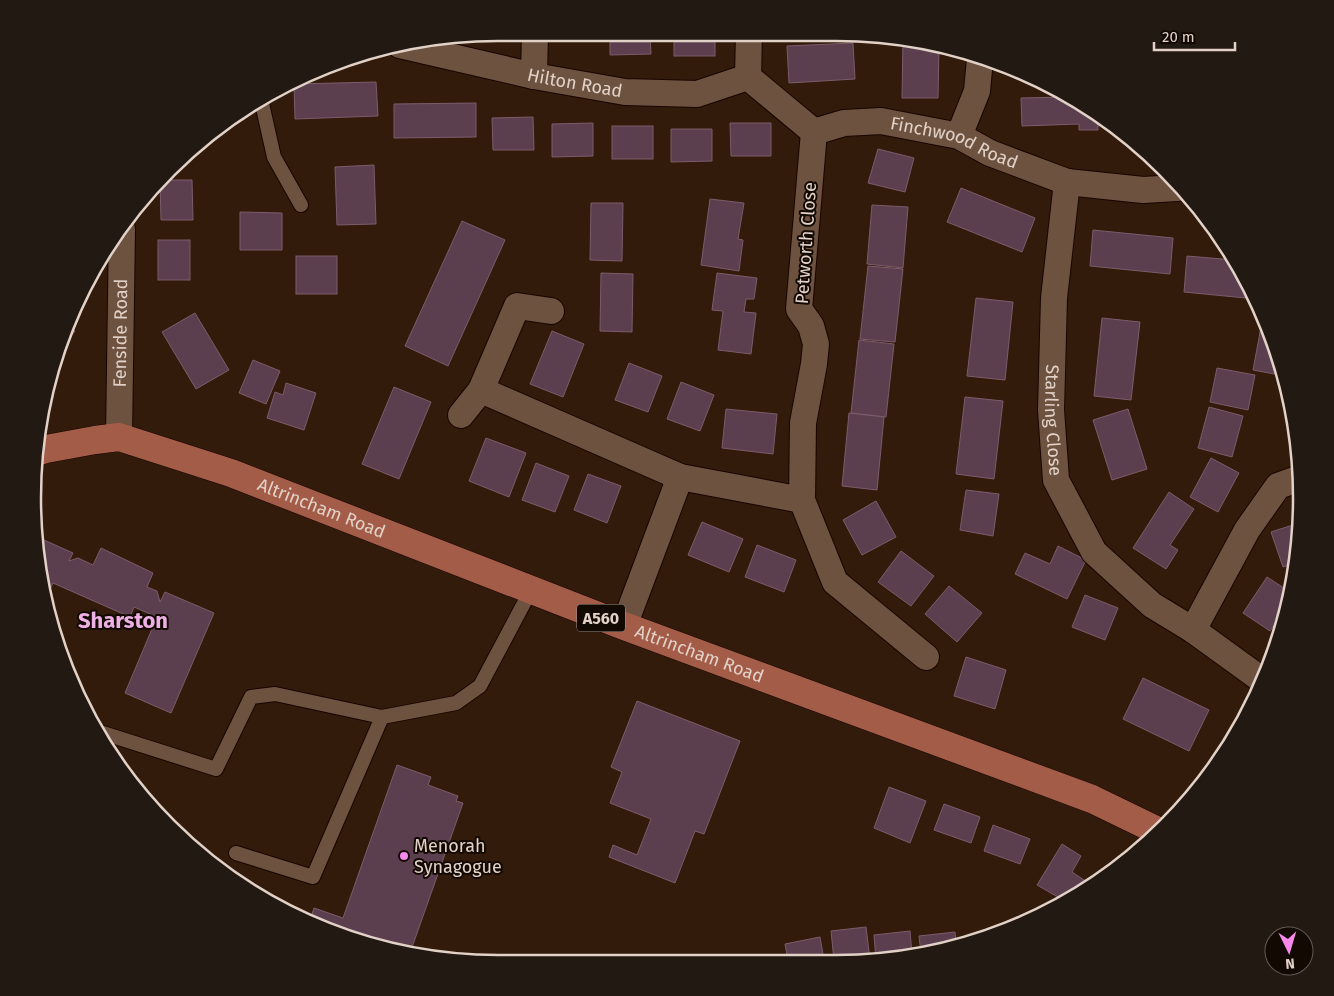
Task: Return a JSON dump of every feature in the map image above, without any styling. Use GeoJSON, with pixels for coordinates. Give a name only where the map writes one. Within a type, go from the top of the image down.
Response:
{"type":"FeatureCollection","features":[{"type":"Feature","properties":{"kind":"main road","name":"Altrincham Road"},"geometry":{"type":"LineString","coordinates":[[44,450],[119,437],[231,473],[624,626],[1092,799],[1151,828]]}},
{"type":"Feature","properties":{"kind":"street"},"geometry":{"type":"LineString","coordinates":[[534,76],[535,41]]}},
{"type":"Feature","properties":{"kind":"street"},"geometry":{"type":"LineString","coordinates":[[749,41],[748,77],[814,132]]}},
{"type":"Feature","properties":{"kind":"street","name":"Hilton Road"},"geometry":{"type":"LineString","coordinates":[[416,49],[534,76],[625,92],[697,94],[748,77]]}},
{"type":"Feature","properties":{"kind":"street"},"geometry":{"type":"LineString","coordinates":[[959,136],[976,91],[979,64]]}},
{"type":"Feature","properties":{"kind":"street","name":"Finchwood Road"},"geometry":{"type":"LineString","coordinates":[[814,132],[844,122],[881,121],[959,136],[990,153],[1067,182],[1143,190],[1171,188]]}},
{"type":"Feature","properties":{"kind":"street","name":"Petworth Close"},"geometry":{"type":"LineString","coordinates":[[814,132],[799,309],[811,326],[816,344],[803,422],[802,500],[835,582],[926,657]]}},
{"type":"Feature","properties":{"kind":"street","name":"Starling Close"},"geometry":{"type":"LineString","coordinates":[[1067,182],[1054,298],[1051,410],[1056,480],[1094,552],[1152,605],[1193,630],[1257,676]]}},
{"type":"Feature","properties":{"kind":"street","name":"Fenside Road"},"geometry":{"type":"LineString","coordinates":[[119,437],[122,239]]}},
{"type":"Feature","properties":{"kind":"street"},"geometry":{"type":"LineString","coordinates":[[461,414],[481,390],[517,296],[551,311]]}},
{"type":"Feature","properties":{"kind":"street"},"geometry":{"type":"LineString","coordinates":[[481,390],[680,477],[802,500]]}},
{"type":"Feature","properties":{"kind":"street"},"geometry":{"type":"LineString","coordinates":[[624,626],[680,477]]}},
{"type":"Feature","properties":{"kind":"street"},"geometry":{"type":"LineString","coordinates":[[1193,630],[1247,530],[1278,486],[1292,481]]}},
{"type":"Feature","properties":{"kind":"lane"},"geometry":{"type":"LineString","coordinates":[[263,106],[274,157],[301,205]]}},
{"type":"Feature","properties":{"kind":"lane"},"geometry":{"type":"LineString","coordinates":[[107,734],[216,769],[251,698],[275,694],[382,717],[456,703],[480,686],[531,590]]}},
{"type":"Feature","properties":{"kind":"lane"},"geometry":{"type":"LineString","coordinates":[[236,853],[313,877],[382,717]]}},
{"type":"Feature","properties":{"kind":"building"},"geometry":{"type":"Polygon","coordinates":[[[610,41],[650,41],[651,54],[610,55],[610,41]]]}},
{"type":"Feature","properties":{"kind":"building"},"geometry":{"type":"Polygon","coordinates":[[[674,41],[715,41],[715,56],[674,56],[674,41]]]}},
{"type":"Feature","properties":{"kind":"building"},"geometry":{"type":"Polygon","coordinates":[[[853,43],[855,79],[789,83],[787,46],[853,43]]]}},
{"type":"Feature","properties":{"kind":"building"},"geometry":{"type":"Polygon","coordinates":[[[903,46],[939,53],[938,98],[902,98],[903,46]]]}},
{"type":"Feature","properties":{"kind":"building"},"geometry":{"type":"Polygon","coordinates":[[[376,82],[378,116],[295,119],[294,89],[306,84],[376,82]]]}},
{"type":"Feature","properties":{"kind":"building"},"geometry":{"type":"Polygon","coordinates":[[[1055,97],[1098,124],[1098,130],[1079,130],[1079,124],[1022,126],[1021,98],[1055,97]]]}},
{"type":"Feature","properties":{"kind":"building"},"geometry":{"type":"Polygon","coordinates":[[[476,103],[476,137],[394,138],[394,104],[476,103]]]}},
{"type":"Feature","properties":{"kind":"building"},"geometry":{"type":"Polygon","coordinates":[[[533,117],[534,150],[493,150],[492,118],[533,117]]]}},
{"type":"Feature","properties":{"kind":"building"},"geometry":{"type":"Polygon","coordinates":[[[593,123],[593,156],[552,157],[552,124],[593,123]]]}},
{"type":"Feature","properties":{"kind":"building"},"geometry":{"type":"Polygon","coordinates":[[[730,123],[771,123],[771,156],[731,156],[730,123]]]}},
{"type":"Feature","properties":{"kind":"building"},"geometry":{"type":"Polygon","coordinates":[[[612,126],[653,126],[653,159],[612,159],[612,126]]]}},
{"type":"Feature","properties":{"kind":"building"},"geometry":{"type":"Polygon","coordinates":[[[671,129],[712,129],[712,161],[671,162],[671,129]]]}},
{"type":"Feature","properties":{"kind":"building"},"geometry":{"type":"Polygon","coordinates":[[[878,149],[914,158],[905,192],[868,183],[878,149]]]}},
{"type":"Feature","properties":{"kind":"building"},"geometry":{"type":"Polygon","coordinates":[[[374,165],[376,224],[337,225],[335,167],[374,165]]]}},
{"type":"Feature","properties":{"kind":"building"},"geometry":{"type":"Polygon","coordinates":[[[170,180],[192,180],[193,220],[161,220],[160,191],[170,180]]]}},
{"type":"Feature","properties":{"kind":"building"},"geometry":{"type":"Polygon","coordinates":[[[961,188],[1035,218],[1022,252],[947,222],[961,188]]]}},
{"type":"Feature","properties":{"kind":"building"},"geometry":{"type":"Polygon","coordinates":[[[710,199],[744,203],[738,239],[743,240],[739,271],[701,265],[710,199]]]}},
{"type":"Feature","properties":{"kind":"building"},"geometry":{"type":"Polygon","coordinates":[[[591,203],[623,203],[622,261],[590,260],[591,203]]]}},
{"type":"Feature","properties":{"kind":"building"},"geometry":{"type":"Polygon","coordinates":[[[872,205],[908,207],[903,268],[867,264],[872,205]]]}},
{"type":"Feature","properties":{"kind":"building"},"geometry":{"type":"Polygon","coordinates":[[[240,212],[282,213],[282,250],[240,250],[240,212]]]}},
{"type":"Feature","properties":{"kind":"building"},"geometry":{"type":"Polygon","coordinates":[[[462,221],[505,240],[448,366],[405,346],[462,221]]]}},
{"type":"Feature","properties":{"kind":"building"},"geometry":{"type":"Polygon","coordinates":[[[1093,230],[1173,238],[1170,274],[1090,266],[1093,230]]]}},
{"type":"Feature","properties":{"kind":"building"},"geometry":{"type":"Polygon","coordinates":[[[158,240],[190,240],[190,280],[158,280],[158,240]]]}},
{"type":"Feature","properties":{"kind":"building"},"geometry":{"type":"Polygon","coordinates":[[[296,256],[337,256],[337,294],[296,294],[296,256]]]}},
{"type":"Feature","properties":{"kind":"building"},"geometry":{"type":"Polygon","coordinates":[[[1187,256],[1225,259],[1247,298],[1184,292],[1187,256]]]}},
{"type":"Feature","properties":{"kind":"building"},"geometry":{"type":"Polygon","coordinates":[[[868,266],[903,269],[895,342],[860,339],[868,266]]]}},
{"type":"Feature","properties":{"kind":"building"},"geometry":{"type":"Polygon","coordinates":[[[601,273],[633,274],[632,332],[600,331],[601,273]]]}},
{"type":"Feature","properties":{"kind":"building"},"geometry":{"type":"Polygon","coordinates":[[[717,273],[757,278],[754,299],[746,299],[744,312],[756,313],[751,354],[718,350],[723,311],[712,310],[717,273]]]}},
{"type":"Feature","properties":{"kind":"building"},"geometry":{"type":"Polygon","coordinates":[[[976,298],[1013,302],[1005,380],[967,376],[976,298]]]}},
{"type":"Feature","properties":{"kind":"building"},"geometry":{"type":"Polygon","coordinates":[[[195,313],[229,370],[196,389],[162,332],[195,313]]]}},
{"type":"Feature","properties":{"kind":"building"},"geometry":{"type":"Polygon","coordinates":[[[1102,318],[1140,322],[1131,400],[1094,396],[1102,318]]]}},
{"type":"Feature","properties":{"kind":"building"},"geometry":{"type":"Polygon","coordinates":[[[1261,329],[1275,374],[1253,370],[1261,329]]]}},
{"type":"Feature","properties":{"kind":"building"},"geometry":{"type":"Polygon","coordinates":[[[552,331],[584,344],[563,397],[530,384],[552,331]]]}},
{"type":"Feature","properties":{"kind":"building"},"geometry":{"type":"Polygon","coordinates":[[[859,340],[894,344],[886,417],[851,413],[859,340]]]}},
{"type":"Feature","properties":{"kind":"building"},"geometry":{"type":"Polygon","coordinates":[[[253,360],[280,371],[266,404],[239,393],[253,360]]]}},
{"type":"Feature","properties":{"kind":"building"},"geometry":{"type":"Polygon","coordinates":[[[629,363],[662,376],[648,412],[615,400],[629,363]]]}},
{"type":"Feature","properties":{"kind":"building"},"geometry":{"type":"Polygon","coordinates":[[[1217,368],[1255,375],[1248,410],[1210,402],[1217,368]]]}},
{"type":"Feature","properties":{"kind":"building"},"geometry":{"type":"Polygon","coordinates":[[[681,382],[714,395],[700,431],[667,419],[681,382]]]}},
{"type":"Feature","properties":{"kind":"building"},"geometry":{"type":"Polygon","coordinates":[[[286,383],[316,393],[304,430],[267,418],[275,392],[283,395],[286,383]]]}},
{"type":"Feature","properties":{"kind":"building"},"geometry":{"type":"Polygon","coordinates":[[[394,387],[431,402],[399,479],[362,464],[394,387]]]}},
{"type":"Feature","properties":{"kind":"building"},"geometry":{"type":"Polygon","coordinates":[[[965,397],[1003,401],[994,479],[956,474],[965,397]]]}},
{"type":"Feature","properties":{"kind":"building"},"geometry":{"type":"Polygon","coordinates":[[[1209,407],[1243,416],[1232,457],[1198,448],[1209,407]]]}},
{"type":"Feature","properties":{"kind":"building"},"geometry":{"type":"Polygon","coordinates":[[[726,409],[777,414],[773,454],[722,448],[726,409]]]}},
{"type":"Feature","properties":{"kind":"building"},"geometry":{"type":"Polygon","coordinates":[[[1128,409],[1147,469],[1112,480],[1093,420],[1128,409]]]}},
{"type":"Feature","properties":{"kind":"building"},"geometry":{"type":"Polygon","coordinates":[[[849,413],[884,417],[877,490],[842,486],[849,413]]]}},
{"type":"Feature","properties":{"kind":"building"},"geometry":{"type":"Polygon","coordinates":[[[486,438],[526,453],[509,497],[469,481],[486,438]]]}},
{"type":"Feature","properties":{"kind":"building"},"geometry":{"type":"Polygon","coordinates":[[[1211,458],[1239,473],[1218,512],[1190,497],[1211,458]]]}},
{"type":"Feature","properties":{"kind":"building"},"geometry":{"type":"Polygon","coordinates":[[[536,463],[569,476],[555,512],[522,500],[536,463]]]}},
{"type":"Feature","properties":{"kind":"building"},"geometry":{"type":"Polygon","coordinates":[[[588,474],[621,486],[607,523],[574,510],[588,474]]]}},
{"type":"Feature","properties":{"kind":"building"},"geometry":{"type":"Polygon","coordinates":[[[966,490],[999,494],[993,536],[960,530],[966,490]]]}},
{"type":"Feature","properties":{"kind":"building"},"geometry":{"type":"Polygon","coordinates":[[[1169,492],[1194,509],[1170,545],[1178,550],[1166,569],[1133,548],[1169,492]]]}},
{"type":"Feature","properties":{"kind":"building"},"geometry":{"type":"Polygon","coordinates":[[[876,501],[896,537],[862,555],[843,520],[876,501]]]}},
{"type":"Feature","properties":{"kind":"building"},"geometry":{"type":"Polygon","coordinates":[[[702,522],[743,539],[729,572],[688,555],[702,522]]]}},
{"type":"Feature","properties":{"kind":"building"},"geometry":{"type":"Polygon","coordinates":[[[1292,525],[1288,565],[1283,567],[1271,532],[1292,525]]]}},
{"type":"Feature","properties":{"kind":"building"},"geometry":{"type":"Polygon","coordinates":[[[43,540],[73,553],[69,561],[78,558],[93,565],[101,548],[153,573],[147,587],[157,591],[160,602],[165,592],[214,613],[171,713],[125,693],[157,617],[134,607],[130,617],[53,583],[50,589],[43,540]]]}},
{"type":"Feature","properties":{"kind":"building"},"geometry":{"type":"Polygon","coordinates":[[[757,545],[796,560],[784,592],[745,577],[757,545]]]}},
{"type":"Feature","properties":{"kind":"building"},"geometry":{"type":"Polygon","coordinates":[[[1058,546],[1086,560],[1067,599],[1015,574],[1025,553],[1050,564],[1058,546]]]}},
{"type":"Feature","properties":{"kind":"building"},"geometry":{"type":"Polygon","coordinates":[[[901,551],[934,576],[911,606],[878,582],[901,551]]]}},
{"type":"Feature","properties":{"kind":"building"},"geometry":{"type":"Polygon","coordinates":[[[1267,577],[1284,588],[1275,624],[1270,631],[1243,613],[1267,577]]]}},
{"type":"Feature","properties":{"kind":"building"},"geometry":{"type":"Polygon","coordinates":[[[949,586],[982,613],[957,642],[925,614],[949,586]]]}},
{"type":"Feature","properties":{"kind":"building"},"geometry":{"type":"Polygon","coordinates":[[[1085,595],[1118,608],[1105,640],[1072,627],[1085,595]]]}},
{"type":"Feature","properties":{"kind":"building"},"geometry":{"type":"Polygon","coordinates":[[[966,657],[1006,670],[995,709],[954,696],[966,657]]]}},
{"type":"Feature","properties":{"kind":"building"},"geometry":{"type":"Polygon","coordinates":[[[1143,678],[1209,710],[1189,751],[1123,719],[1143,678]]]}},
{"type":"Feature","properties":{"kind":"building"},"geometry":{"type":"Polygon","coordinates":[[[637,701],[740,741],[704,834],[695,831],[675,883],[609,857],[613,845],[637,855],[651,819],[610,803],[622,772],[611,767],[637,701]]]}},
{"type":"Feature","properties":{"kind":"building","name":"Menorah Synagogue"},"geometry":{"type":"Polygon","coordinates":[[[397,765],[431,777],[428,785],[458,796],[456,801],[463,803],[412,947],[351,931],[312,915],[314,908],[343,918],[397,765]]]}},
{"type":"Feature","properties":{"kind":"building"},"geometry":{"type":"Polygon","coordinates":[[[889,787],[926,801],[910,843],[874,828],[889,787]]]}},
{"type":"Feature","properties":{"kind":"building"},"geometry":{"type":"Polygon","coordinates":[[[944,804],[980,817],[971,843],[934,830],[944,804]]]}},
{"type":"Feature","properties":{"kind":"building"},"geometry":{"type":"Polygon","coordinates":[[[993,825],[1030,839],[1020,864],[984,851],[993,825]]]}},
{"type":"Feature","properties":{"kind":"building"},"geometry":{"type":"Polygon","coordinates":[[[1062,844],[1081,856],[1072,872],[1085,881],[1058,897],[1037,885],[1062,844]]]}},
{"type":"Feature","properties":{"kind":"building"},"geometry":{"type":"Polygon","coordinates":[[[866,927],[869,954],[833,955],[831,931],[866,927]]]}},
{"type":"Feature","properties":{"kind":"building"},"geometry":{"type":"Polygon","coordinates":[[[910,931],[911,948],[875,953],[874,935],[910,931]]]}},
{"type":"Feature","properties":{"kind":"building"},"geometry":{"type":"Polygon","coordinates":[[[955,932],[956,939],[920,947],[919,936],[955,932]]]}},
{"type":"Feature","properties":{"kind":"building"},"geometry":{"type":"Polygon","coordinates":[[[820,937],[823,955],[787,955],[785,944],[820,937]]]}},
{"type":"Feature","properties":{"kind":"place","name":"Menorah Synagogue"},"geometry":{"type":"Point","coordinates":[404,856]}},
{"type":"Feature","properties":{"kind":"district","name":"Sharston"},"geometry":{"type":"Point","coordinates":[123,620]}}]}
